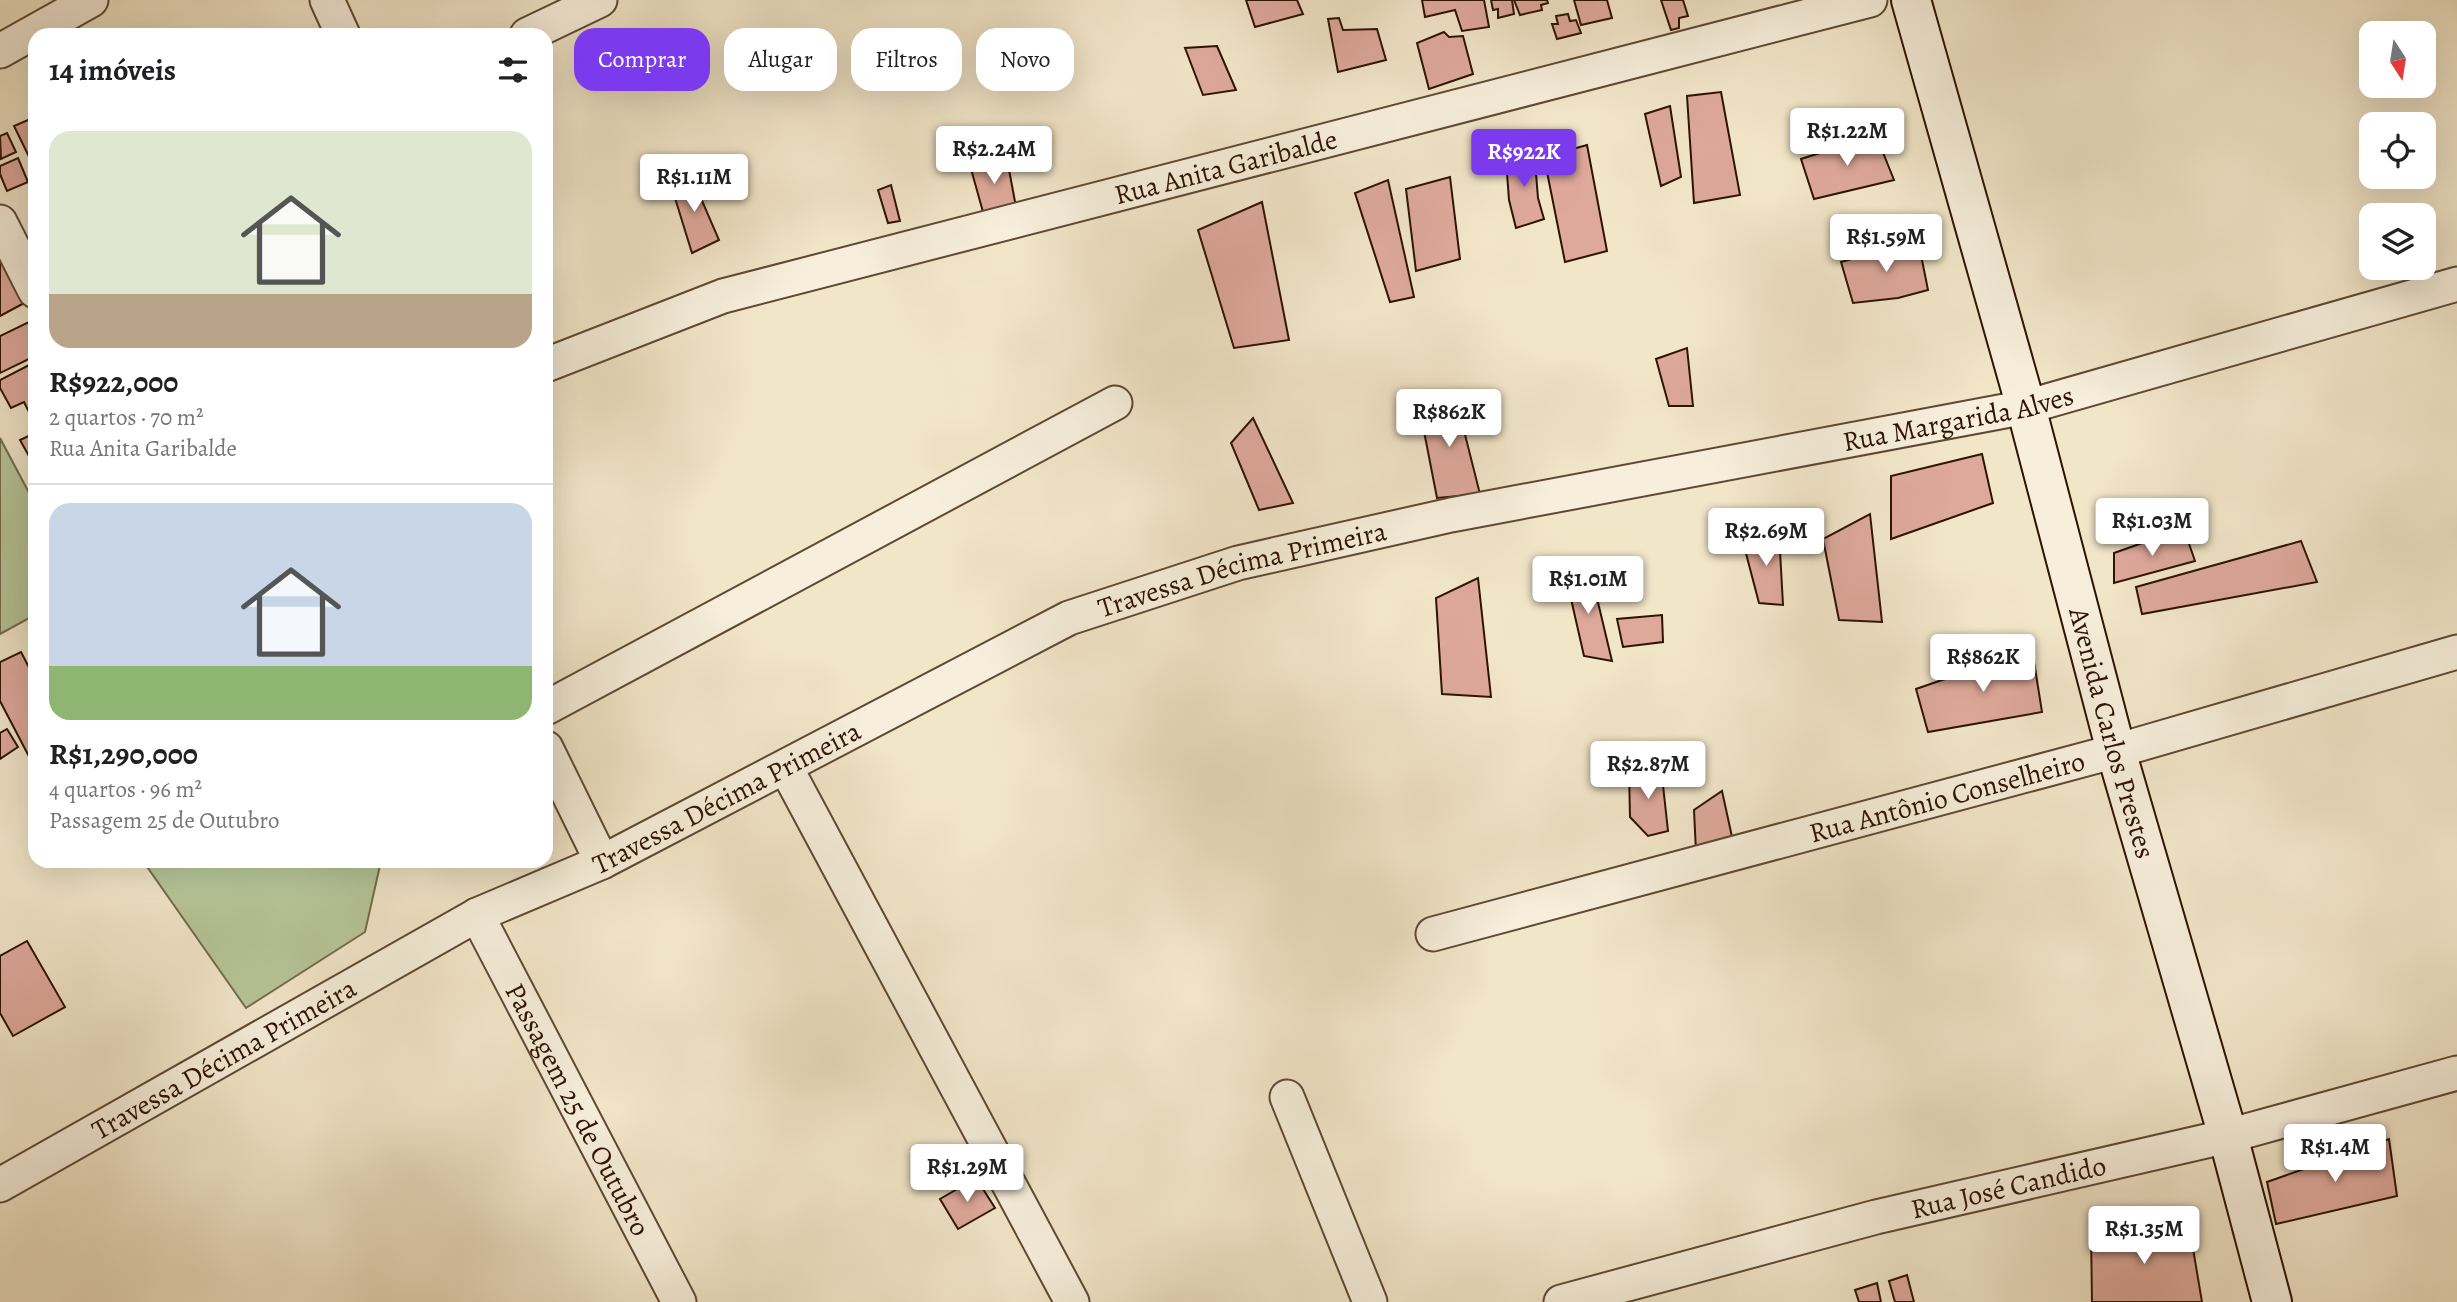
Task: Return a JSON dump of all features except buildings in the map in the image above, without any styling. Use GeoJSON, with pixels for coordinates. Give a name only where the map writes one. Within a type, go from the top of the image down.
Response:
{"type":"FeatureCollection","features":[{"type":"Feature","properties":{"kind":"street"},"geometry":{"type":"LineString","coordinates":[[41,28],[91,0]]}},
{"type":"Feature","properties":{"kind":"street"},"geometry":{"type":"LineString","coordinates":[[327,0],[340,28]]}},
{"type":"Feature","properties":{"kind":"street"},"geometry":{"type":"LineString","coordinates":[[542,28],[600,0]]}},
{"type":"Feature","properties":{"kind":"street","name":"Rua Anita Garibalde"},"geometry":{"type":"LineString","coordinates":[[553,362],[723,296],[1870,0]]}},
{"type":"Feature","properties":{"kind":"street","name":"Avenida Carlos Prestes"},"geometry":{"type":"LineString","coordinates":[[1912,0],[2026,407],[2116,751],[2228,1136],[2272,1302]]}},
{"type":"Feature","properties":{"kind":"street"},"geometry":{"type":"LineString","coordinates":[[0,51],[28,35]]}},
{"type":"Feature","properties":{"kind":"street"},"geometry":{"type":"LineString","coordinates":[[0,222],[28,277]]}},
{"type":"Feature","properties":{"kind":"street","name":"Rua Margarida Alves"},"geometry":{"type":"LineString","coordinates":[[1451,515],[2026,407],[2457,284]]}},
{"type":"Feature","properties":{"kind":"street"},"geometry":{"type":"LineString","coordinates":[[553,704],[1115,403]]}},
{"type":"Feature","properties":{"kind":"street","name":"Travessa Décima Primeira"},"geometry":{"type":"LineString","coordinates":[[0,1185],[477,915],[602,862],[1069,618],[1238,563],[1451,515]]}},
{"type":"Feature","properties":{"kind":"street","name":"Rua Antônio Conselheiro"},"geometry":{"type":"LineString","coordinates":[[1433,933],[2116,751],[2457,652]]}},
{"type":"Feature","properties":{"kind":"street"},"geometry":{"type":"LineString","coordinates":[[553,762],[602,862]]}},
{"type":"Feature","properties":{"kind":"street"},"geometry":{"type":"LineString","coordinates":[[786,768],[1072,1302]]}},
{"type":"Feature","properties":{"kind":"street","name":"Passagem 25 de Outubro"},"geometry":{"type":"LineString","coordinates":[[477,915],[678,1302]]}},
{"type":"Feature","properties":{"kind":"street","name":"Rua José Candido"},"geometry":{"type":"LineString","coordinates":[[1561,1302],[1876,1217],[2228,1136],[2457,1073]]}},
{"type":"Feature","properties":{"kind":"street"},"geometry":{"type":"LineString","coordinates":[[1287,1097],[1370,1302]]}},
{"type":"Feature","properties":{"kind":"green space"},"geometry":{"type":"Polygon","coordinates":[[[0,438],[28,491],[28,619],[0,634],[0,438]]]}},
{"type":"Feature","properties":{"kind":"green space"},"geometry":{"type":"Polygon","coordinates":[[[148,868],[379,868],[365,932],[246,1008],[148,868]]]}}]}
